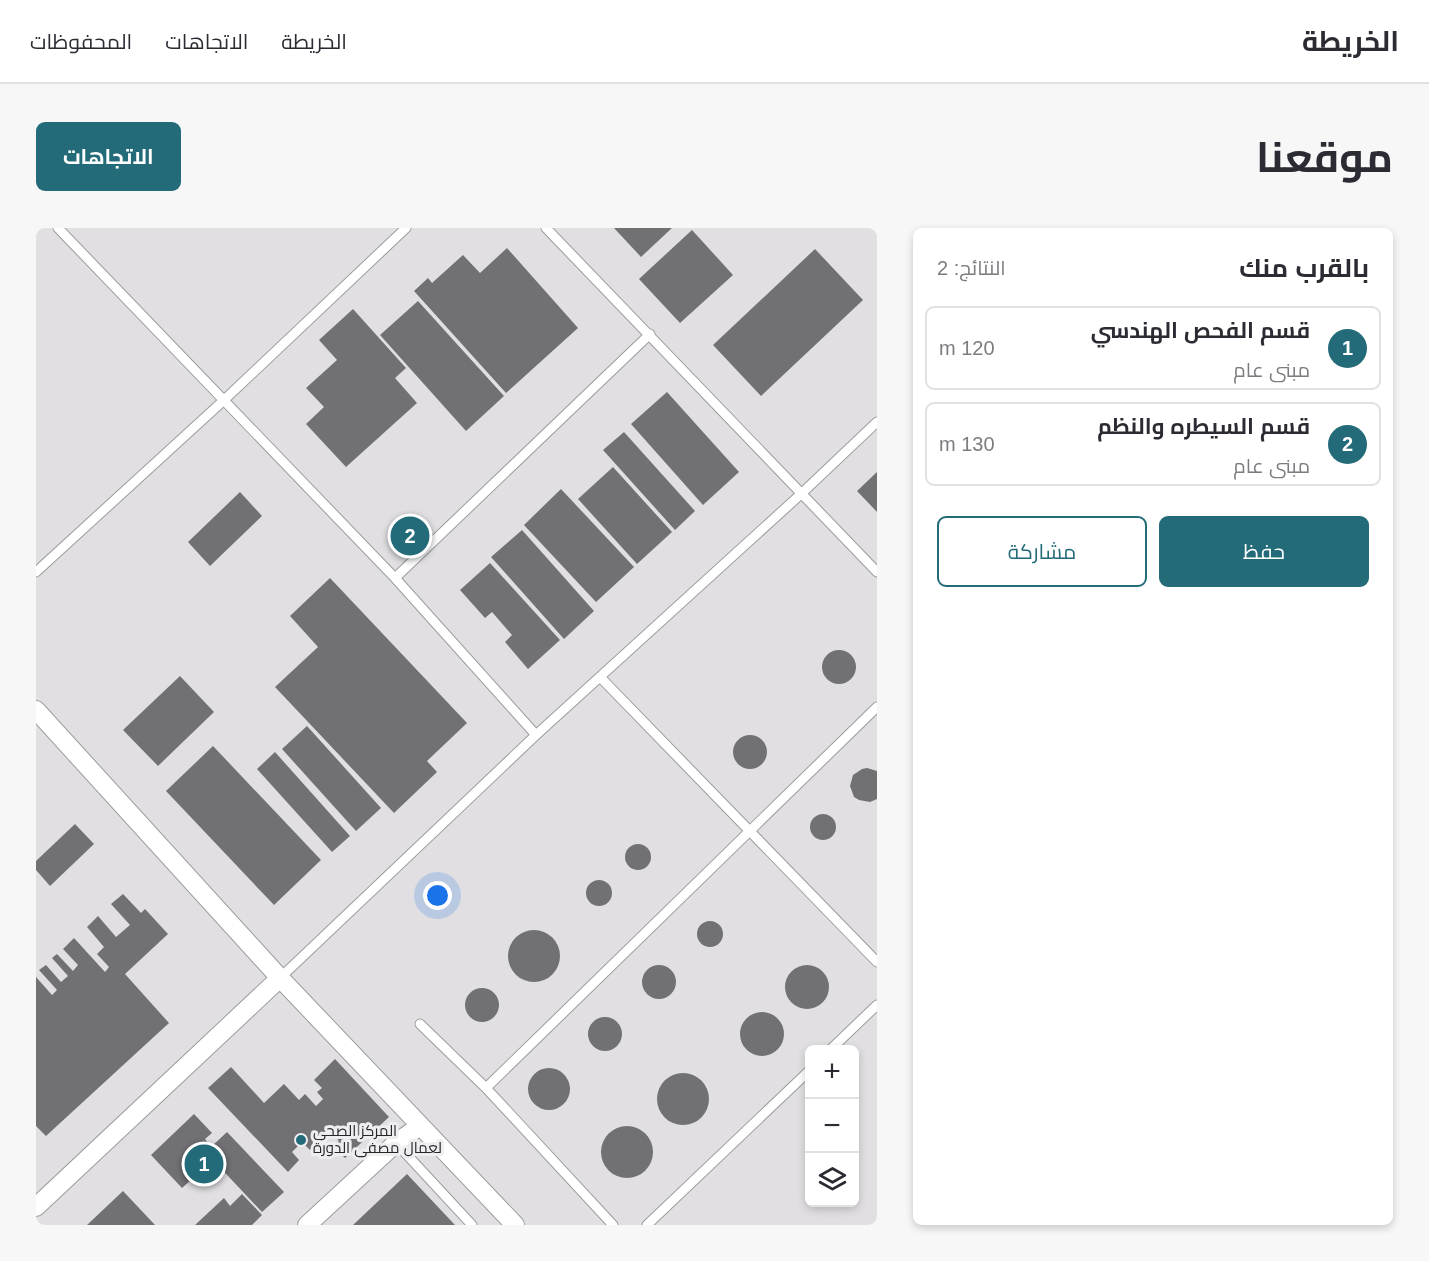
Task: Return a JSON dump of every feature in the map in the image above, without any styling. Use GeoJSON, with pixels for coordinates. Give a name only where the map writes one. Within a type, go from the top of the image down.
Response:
{"type":"FeatureCollection","features":[{"type":"Feature","properties":{"kind":"street"},"geometry":{"type":"LineString","coordinates":[[36,710],[280,978],[515,1225]]}},
{"type":"Feature","properties":{"kind":"street"},"geometry":{"type":"LineString","coordinates":[[36,1207],[280,978]]}},
{"type":"Feature","properties":{"kind":"street"},"geometry":{"type":"LineString","coordinates":[[307,1225],[396,1143],[420,1126]]}},
{"type":"Feature","properties":{"kind":"lane"},"geometry":{"type":"LineString","coordinates":[[58,228],[394,578],[536,735]]}},
{"type":"Feature","properties":{"kind":"lane"},"geometry":{"type":"LineString","coordinates":[[36,572],[223,401],[406,228]]}},
{"type":"Feature","properties":{"kind":"lane"},"geometry":{"type":"LineString","coordinates":[[546,228],[877,572]]}},
{"type":"Feature","properties":{"kind":"lane"},"geometry":{"type":"LineString","coordinates":[[394,578],[650,334]]}},
{"type":"Feature","properties":{"kind":"lane"},"geometry":{"type":"LineString","coordinates":[[280,978],[536,735],[877,422]]}},
{"type":"Feature","properties":{"kind":"lane"},"geometry":{"type":"LineString","coordinates":[[600,677],[877,962]]}},
{"type":"Feature","properties":{"kind":"lane"},"geometry":{"type":"LineString","coordinates":[[486,1088],[877,707]]}},
{"type":"Feature","properties":{"kind":"lane"},"geometry":{"type":"LineString","coordinates":[[835,1045],[877,1005]]}},
{"type":"Feature","properties":{"kind":"lane"},"geometry":{"type":"LineString","coordinates":[[420,1024],[486,1088],[613,1225]]}},
{"type":"Feature","properties":{"kind":"lane"},"geometry":{"type":"LineString","coordinates":[[647,1225],[805,1075]]}},
{"type":"Feature","properties":{"kind":"lane"},"geometry":{"type":"LineString","coordinates":[[396,1143],[472,1225]]}},
{"type":"Feature","properties":{"kind":"building"},"geometry":{"type":"Polygon","coordinates":[[[614,228],[672,228],[641,257],[614,228]]]}},
{"type":"Feature","properties":{"kind":"building"},"geometry":{"type":"Polygon","coordinates":[[[692,230],[733,275],[680,323],[639,279],[692,230]]]}},
{"type":"Feature","properties":{"kind":"building"},"geometry":{"type":"Polygon","coordinates":[[[507,248],[578,328],[506,393],[414,291],[428,278],[432,283],[463,255],[480,273],[507,248]]]}},
{"type":"Feature","properties":{"kind":"building"},"geometry":{"type":"Polygon","coordinates":[[[815,249],[863,300],[761,396],[713,345],[815,249]]]}},
{"type":"Feature","properties":{"kind":"building"},"geometry":{"type":"Polygon","coordinates":[[[418,301],[504,396],[466,431],[380,335],[418,301]]]}},
{"type":"Feature","properties":{"kind":"building"},"geometry":{"type":"Polygon","coordinates":[[[353,309],[406,368],[395,378],[417,403],[346,467],[306,424],[324,407],[306,388],[337,360],[319,340],[353,309]]]}},
{"type":"Feature","properties":{"kind":"building"},"geometry":{"type":"Polygon","coordinates":[[[667,392],[739,472],[703,505],[631,424],[667,392]]]}},
{"type":"Feature","properties":{"kind":"building"},"geometry":{"type":"Polygon","coordinates":[[[624,432],[695,511],[675,530],[603,450],[624,432]]]}},
{"type":"Feature","properties":{"kind":"building"},"geometry":{"type":"Polygon","coordinates":[[[613,467],[672,532],[637,564],[578,499],[613,467]]]}},
{"type":"Feature","properties":{"kind":"building"},"geometry":{"type":"Polygon","coordinates":[[[877,472],[877,512],[857,491],[877,472]]]}},
{"type":"Feature","properties":{"kind":"building"},"geometry":{"type":"Polygon","coordinates":[[[561,489],[634,567],[596,602],[524,525],[561,489]]]}},
{"type":"Feature","properties":{"kind":"building"},"geometry":{"type":"Polygon","coordinates":[[[240,492],[262,516],[210,566],[188,542],[240,492]]]}},
{"type":"Feature","properties":{"kind":"building"},"geometry":{"type":"Polygon","coordinates":[[[522,530],[594,611],[564,639],[491,557],[522,530]]]}},
{"type":"Feature","properties":{"kind":"building"},"geometry":{"type":"Polygon","coordinates":[[[490,563],[560,640],[528,669],[505,642],[512,635],[492,612],[485,618],[460,590],[490,563]]]}},
{"type":"Feature","properties":{"kind":"building"},"geometry":{"type":"Polygon","coordinates":[[[330,578],[467,723],[427,761],[437,772],[394,813],[275,687],[318,647],[290,616],[330,578]]]}},
{"type":"Feature","properties":{"kind":"building"},"geometry":{"type":"Polygon","coordinates":[[[839,650],[851,655],[856,667],[851,679],[839,684],[827,679],[822,667],[827,655],[839,650]]]}},
{"type":"Feature","properties":{"kind":"building"},"geometry":{"type":"Polygon","coordinates":[[[180,676],[214,712],[158,766],[123,730],[180,676]]]}},
{"type":"Feature","properties":{"kind":"building"},"geometry":{"type":"Polygon","coordinates":[[[307,726],[381,808],[356,831],[282,749],[307,726]]]}},
{"type":"Feature","properties":{"kind":"building"},"geometry":{"type":"Polygon","coordinates":[[[750,735],[762,740],[767,752],[762,764],[750,769],[738,764],[733,752],[738,740],[750,735]]]}},
{"type":"Feature","properties":{"kind":"building"},"geometry":{"type":"Polygon","coordinates":[[[213,746],[321,860],[274,905],[166,791],[213,746]]]}},
{"type":"Feature","properties":{"kind":"building"},"geometry":{"type":"Polygon","coordinates":[[[275,752],[350,836],[332,852],[257,769],[275,752]]]}},
{"type":"Feature","properties":{"kind":"building"},"geometry":{"type":"Polygon","coordinates":[[[867,768],[877,771],[877,799],[870,802],[854,797],[850,786],[853,775],[867,768]]]}},
{"type":"Feature","properties":{"kind":"building"},"geometry":{"type":"Polygon","coordinates":[[[823,814],[832,818],[836,827],[832,836],[823,840],[814,836],[810,827],[814,818],[823,814]]]}},
{"type":"Feature","properties":{"kind":"building"},"geometry":{"type":"Polygon","coordinates":[[[75,824],[94,844],[50,886],[36,870],[36,861],[75,824]]]}},
{"type":"Feature","properties":{"kind":"building"},"geometry":{"type":"Polygon","coordinates":[[[638,844],[647,848],[651,857],[647,866],[638,870],[629,866],[625,857],[629,848],[638,844]]]}},
{"type":"Feature","properties":{"kind":"building"},"geometry":{"type":"Polygon","coordinates":[[[599,880],[608,884],[612,893],[608,902],[599,906],[590,902],[586,893],[590,884],[599,880]]]}},
{"type":"Feature","properties":{"kind":"building"},"geometry":{"type":"Polygon","coordinates":[[[123,894],[141,913],[145,909],[168,934],[125,974],[169,1023],[46,1136],[36,1126],[36,977],[52,995],[57,990],[39,970],[46,965],[61,982],[68,976],[52,958],[57,954],[73,971],[78,965],[63,949],[74,938],[105,972],[109,967],[97,954],[104,947],[87,927],[98,916],[116,937],[130,925],[111,904],[123,894]]]}},
{"type":"Feature","properties":{"kind":"building"},"geometry":{"type":"Polygon","coordinates":[[[710,921],[719,925],[723,934],[719,943],[710,947],[701,943],[697,934],[701,925],[710,921]]]}},
{"type":"Feature","properties":{"kind":"building"},"geometry":{"type":"Polygon","coordinates":[[[529,930],[539,930],[553,937],[560,956],[553,975],[539,982],[529,982],[519,978],[512,971],[508,961],[508,951],[512,941],[519,934],[529,930]]]}},
{"type":"Feature","properties":{"kind":"building"},"geometry":{"type":"Polygon","coordinates":[[[659,965],[671,970],[676,982],[671,994],[659,999],[647,994],[642,982],[647,970],[659,965]]]}},
{"type":"Feature","properties":{"kind":"building"},"geometry":{"type":"Polygon","coordinates":[[[807,965],[823,971],[829,987],[823,1003],[807,1009],[791,1003],[785,987],[791,971],[807,965]]]}},
{"type":"Feature","properties":{"kind":"building"},"geometry":{"type":"Polygon","coordinates":[[[482,988],[494,993],[499,1005],[494,1017],[482,1022],[470,1017],[465,1005],[470,993],[482,988]]]}},
{"type":"Feature","properties":{"kind":"building"},"geometry":{"type":"Polygon","coordinates":[[[762,1012],[778,1018],[784,1034],[778,1050],[762,1056],[746,1050],[740,1034],[746,1018],[762,1012]]]}},
{"type":"Feature","properties":{"kind":"building"},"geometry":{"type":"Polygon","coordinates":[[[605,1017],[617,1022],[622,1034],[617,1046],[605,1051],[593,1046],[588,1034],[593,1022],[605,1017]]]}},
{"type":"Feature","properties":{"kind":"building"},"geometry":{"type":"Polygon","coordinates":[[[335,1059],[389,1117],[345,1158],[333,1146],[339,1141],[330,1131],[310,1150],[302,1142],[292,1152],[299,1160],[288,1172],[208,1088],[231,1067],[264,1103],[284,1084],[299,1100],[305,1094],[316,1106],[323,1099],[317,1092],[322,1088],[314,1080],[335,1059]]]}},
{"type":"Feature","properties":{"kind":"building"},"geometry":{"type":"Polygon","coordinates":[[[549,1068],[564,1074],[570,1089],[564,1104],[549,1110],[534,1104],[528,1089],[534,1074],[549,1068]]]}},
{"type":"Feature","properties":{"kind":"building"},"geometry":{"type":"Polygon","coordinates":[[[678,1073],[688,1073],[702,1080],[709,1099],[702,1118],[688,1125],[678,1125],[668,1121],[661,1114],[657,1104],[657,1094],[661,1084],[668,1077],[678,1073]]]}},
{"type":"Feature","properties":{"kind":"building"},"geometry":{"type":"Polygon","coordinates":[[[194,1114],[212,1133],[205,1139],[211,1147],[227,1132],[284,1192],[262,1212],[213,1160],[182,1188],[151,1155],[194,1114]]]}},
{"type":"Feature","properties":{"kind":"building"},"geometry":{"type":"Polygon","coordinates":[[[622,1126],[632,1126],[646,1133],[653,1152],[646,1171],[632,1178],[622,1178],[612,1174],[605,1167],[601,1157],[601,1147],[605,1137],[612,1130],[622,1126]]]}},
{"type":"Feature","properties":{"kind":"building"},"geometry":{"type":"Polygon","coordinates":[[[407,1174],[455,1225],[353,1225],[407,1174]]]}},
{"type":"Feature","properties":{"kind":"building"},"geometry":{"type":"Polygon","coordinates":[[[123,1191],[155,1225],[87,1225],[123,1191]]]}},
{"type":"Feature","properties":{"kind":"building"},"geometry":{"type":"Polygon","coordinates":[[[242,1194],[262,1215],[252,1225],[195,1225],[224,1198],[230,1206],[242,1194]]]}},
{"type":"Feature","properties":{"kind":"place","name":"قسم السيطره والنظم"},"geometry":{"type":"Point","coordinates":[410,536]}},
{"type":"Feature","properties":{"kind":"place","name":"المركز الصحي لعمال مصفى الدورة"},"geometry":{"type":"Point","coordinates":[301,1140]}},
{"type":"Feature","properties":{"kind":"place","name":"قسم الفحص الهندسي"},"geometry":{"type":"Point","coordinates":[204,1164]}}]}
